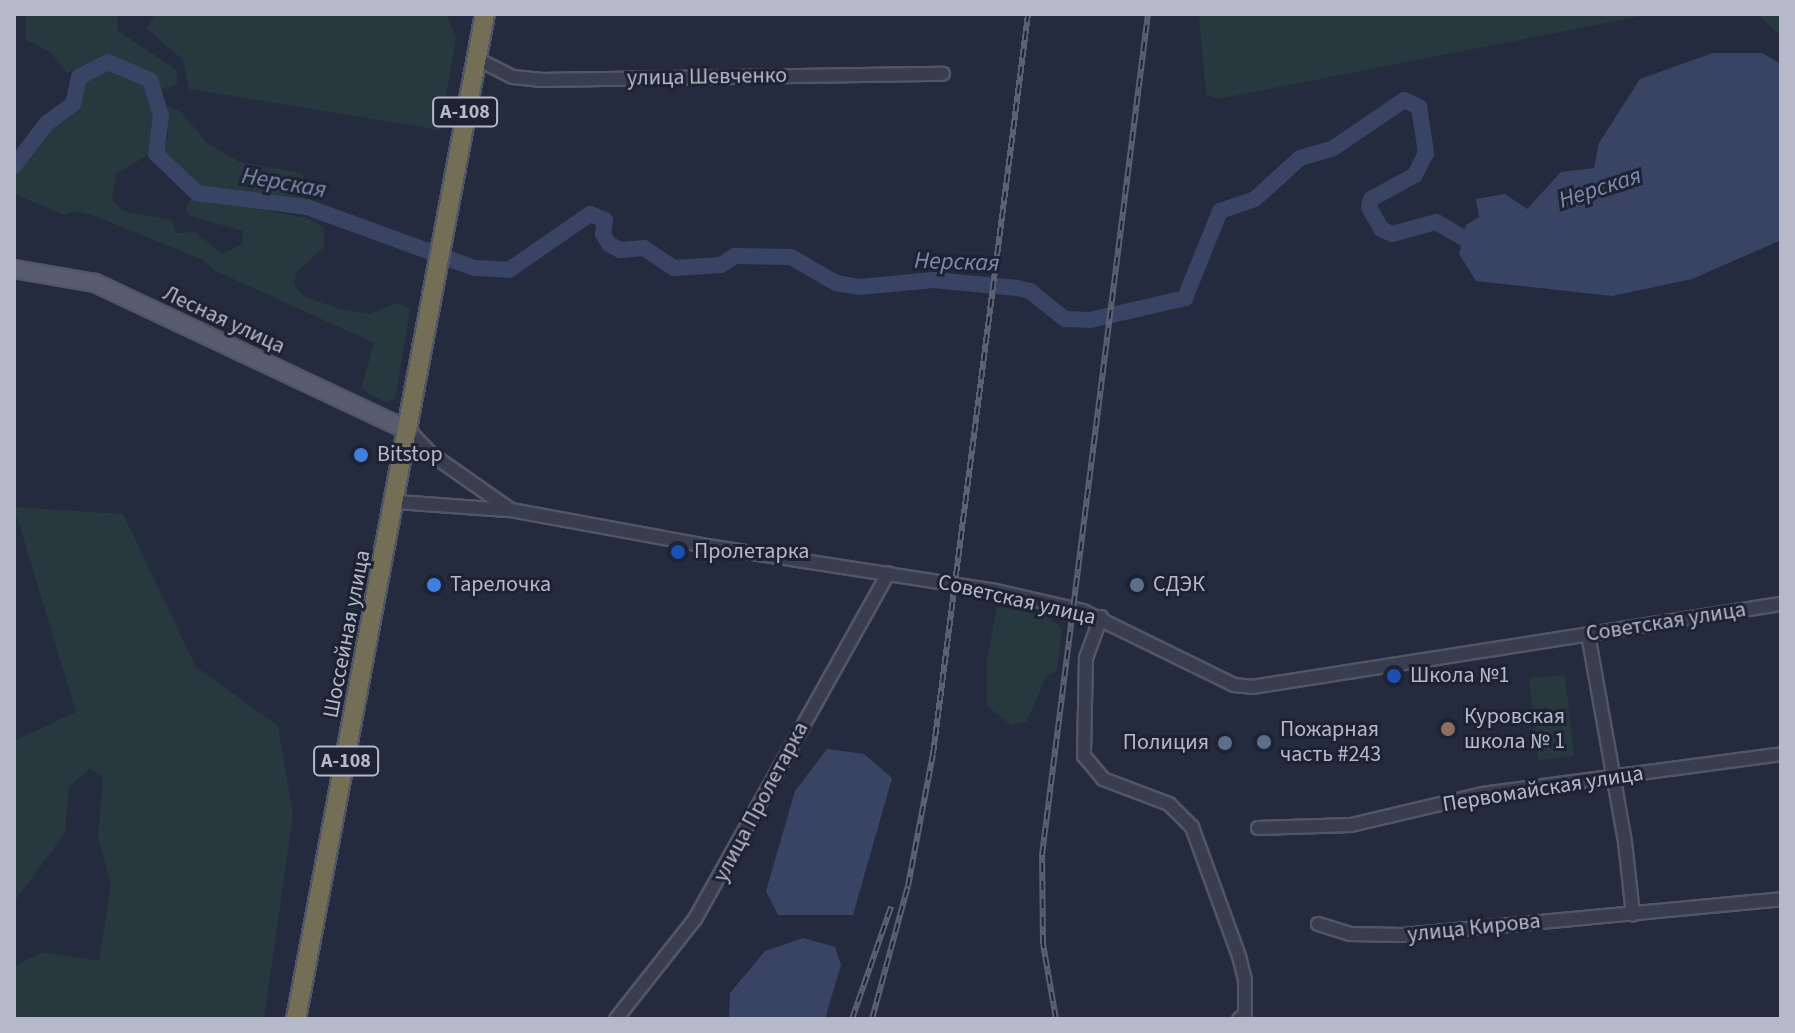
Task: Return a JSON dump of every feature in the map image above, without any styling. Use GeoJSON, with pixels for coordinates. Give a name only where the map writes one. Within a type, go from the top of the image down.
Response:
{"type":"FeatureCollection","features":[{"type":"Feature","properties":{"kind":"highway","name":"А-108"},"geometry":{"type":"LineString","coordinates":[[475,58],[485,14]]}},
{"type":"Feature","properties":{"kind":"highway","name":"Шоссейная улица"},"geometry":{"type":"LineString","coordinates":[[296,1019],[397,502],[428,303],[475,58]]}},
{"type":"Feature","properties":{"kind":"main road","name":"Лесная улица"},"geometry":{"type":"LineString","coordinates":[[14,269],[95,283],[409,431]]}},
{"type":"Feature","properties":{"kind":"street","name":"улица Шевченко"},"geometry":{"type":"LineString","coordinates":[[475,58],[526,80],[943,74]]}},
{"type":"Feature","properties":{"kind":"street","name":"Советская улица"},"geometry":{"type":"LineString","coordinates":[[409,431],[443,463],[511,510],[992,590],[1101,617],[1209,674],[1252,687],[1781,604]]}},
{"type":"Feature","properties":{"kind":"street"},"geometry":{"type":"LineString","coordinates":[[397,502],[511,510]]}},
{"type":"Feature","properties":{"kind":"street","name":"улица Пролетарка"},"geometry":{"type":"LineString","coordinates":[[616,1019],[703,907],[888,573]]}},
{"type":"Feature","properties":{"kind":"street"},"geometry":{"type":"LineString","coordinates":[[1101,617],[1090,639],[1083,683],[1084,756],[1103,779],[1169,804],[1192,827],[1239,956],[1245,991],[1245,1015],[1239,1019]]}},
{"type":"Feature","properties":{"kind":"street"},"geometry":{"type":"LineString","coordinates":[[1588,634],[1633,915]]}},
{"type":"Feature","properties":{"kind":"street","name":"Первомайская улица"},"geometry":{"type":"LineString","coordinates":[[1258,828],[1351,825],[1483,794],[1781,754]]}},
{"type":"Feature","properties":{"kind":"street","name":"улица Кирова"},"geometry":{"type":"LineString","coordinates":[[1318,924],[1350,934],[1403,935],[1781,899]]}},
{"type":"Feature","properties":{"kind":"shaded area"},"geometry":{"type":"Polygon","coordinates":[[[26,14],[117,14],[118,31],[177,70],[177,84],[162,89],[151,77],[105,57],[67,73],[50,52],[25,39],[26,14]]]}},
{"type":"Feature","properties":{"kind":"shaded area"},"geometry":{"type":"Polygon","coordinates":[[[156,14],[446,14],[456,38],[440,130],[189,89],[183,60],[146,28],[156,14]]]}},
{"type":"Feature","properties":{"kind":"shaded area"},"geometry":{"type":"Polygon","coordinates":[[[1199,14],[1652,14],[1218,99],[1206,95],[1199,14]]]}},
{"type":"Feature","properties":{"kind":"shaded area"},"geometry":{"type":"Polygon","coordinates":[[[1757,14],[1781,14],[1781,36],[1757,14]]]}},
{"type":"Feature","properties":{"kind":"shaded area"},"geometry":{"type":"Polygon","coordinates":[[[109,68],[146,83],[155,113],[151,153],[116,174],[112,199],[123,211],[171,220],[176,233],[195,232],[222,254],[242,244],[243,231],[188,215],[186,207],[193,197],[308,218],[324,228],[324,247],[296,273],[294,284],[304,297],[340,309],[369,314],[397,303],[410,309],[395,399],[385,402],[361,389],[374,343],[216,271],[203,260],[98,217],[75,211],[64,215],[14,194],[14,171],[25,164],[35,142],[73,110],[84,79],[109,68]]]}},
{"type":"Feature","properties":{"kind":"shaded area"},"geometry":{"type":"Polygon","coordinates":[[[166,106],[181,112],[208,144],[240,162],[301,173],[309,187],[303,200],[274,200],[199,185],[161,151],[168,138],[166,106]]]}},
{"type":"Feature","properties":{"kind":"shaded area"},"geometry":{"type":"Polygon","coordinates":[[[14,507],[123,514],[196,667],[278,726],[293,815],[264,1019],[14,1019],[14,967],[42,952],[99,961],[111,884],[98,838],[103,777],[90,769],[69,787],[65,833],[14,902],[14,741],[76,712],[14,507]]]}},
{"type":"Feature","properties":{"kind":"shaded area"},"geometry":{"type":"Polygon","coordinates":[[[997,607],[1048,616],[1062,629],[1057,670],[1045,678],[1027,721],[1011,725],[987,706],[987,660],[997,607]]]}},
{"type":"Feature","properties":{"kind":"shaded area"},"geometry":{"type":"Polygon","coordinates":[[[1565,675],[1574,756],[1538,760],[1529,678],[1565,675]]]}},
{"type":"Feature","properties":{"kind":"water"},"geometry":{"type":"Polygon","coordinates":[[[1713,53],[1762,53],[1781,64],[1781,240],[1692,279],[1612,296],[1476,281],[1459,254],[1466,225],[1479,217],[1476,199],[1505,194],[1527,209],[1561,172],[1594,168],[1599,143],[1640,79],[1713,53]]]}},
{"type":"Feature","properties":{"kind":"water"},"geometry":{"type":"Polygon","coordinates":[[[827,749],[864,754],[892,778],[853,915],[778,915],[766,891],[795,791],[827,749]]]}},
{"type":"Feature","properties":{"kind":"water"},"geometry":{"type":"Polygon","coordinates":[[[803,938],[835,947],[841,965],[825,1019],[729,1019],[730,993],[765,951],[803,938]]]}},
{"type":"Feature","properties":{"kind":"waterway","name":"Нерская"},"geometry":{"type":"LineString","coordinates":[[14,166],[47,123],[73,104],[79,77],[108,62],[150,80],[161,115],[156,154],[197,193],[307,207],[475,268],[509,270],[590,214],[605,220],[603,234],[609,244],[620,250],[644,248],[674,268],[721,265],[735,256],[791,257],[836,283],[859,287],[934,280],[1017,288],[1030,291],[1065,319],[1090,320],[1185,298],[1220,211],[1255,199],[1300,158],[1332,149],[1404,100],[1419,107],[1426,153],[1415,175],[1371,199],[1369,207],[1381,229],[1392,234],[1436,222],[1462,237],[1481,235]]}},
{"type":"Feature","properties":{"kind":"railway"},"geometry":{"type":"LineString","coordinates":[[872,1019],[908,886],[933,754],[1028,14]]}},
{"type":"Feature","properties":{"kind":"railway"},"geometry":{"type":"LineString","coordinates":[[1056,1019],[1043,944],[1042,855],[1148,14]]}},
{"type":"Feature","properties":{"kind":"railway"},"geometry":{"type":"LineString","coordinates":[[852,1019],[891,907]]}},
{"type":"Feature","properties":{"kind":"place","name":"Bitstop"},"geometry":{"type":"Point","coordinates":[361,455]}},
{"type":"Feature","properties":{"kind":"place","name":"Пролетарка"},"geometry":{"type":"Point","coordinates":[678,552]}},
{"type":"Feature","properties":{"kind":"place","name":"Тарелочка"},"geometry":{"type":"Point","coordinates":[434,585]}},
{"type":"Feature","properties":{"kind":"place","name":"СДЭК"},"geometry":{"type":"Point","coordinates":[1137,585]}},
{"type":"Feature","properties":{"kind":"place","name":"Школа №1"},"geometry":{"type":"Point","coordinates":[1394,676]}},
{"type":"Feature","properties":{"kind":"place","name":"Куровская школа № 1"},"geometry":{"type":"Point","coordinates":[1448,729]}},
{"type":"Feature","properties":{"kind":"place","name":"Пожарная часть #243"},"geometry":{"type":"Point","coordinates":[1264,742]}},
{"type":"Feature","properties":{"kind":"place","name":"Полиция"},"geometry":{"type":"Point","coordinates":[1225,743]}}]}
